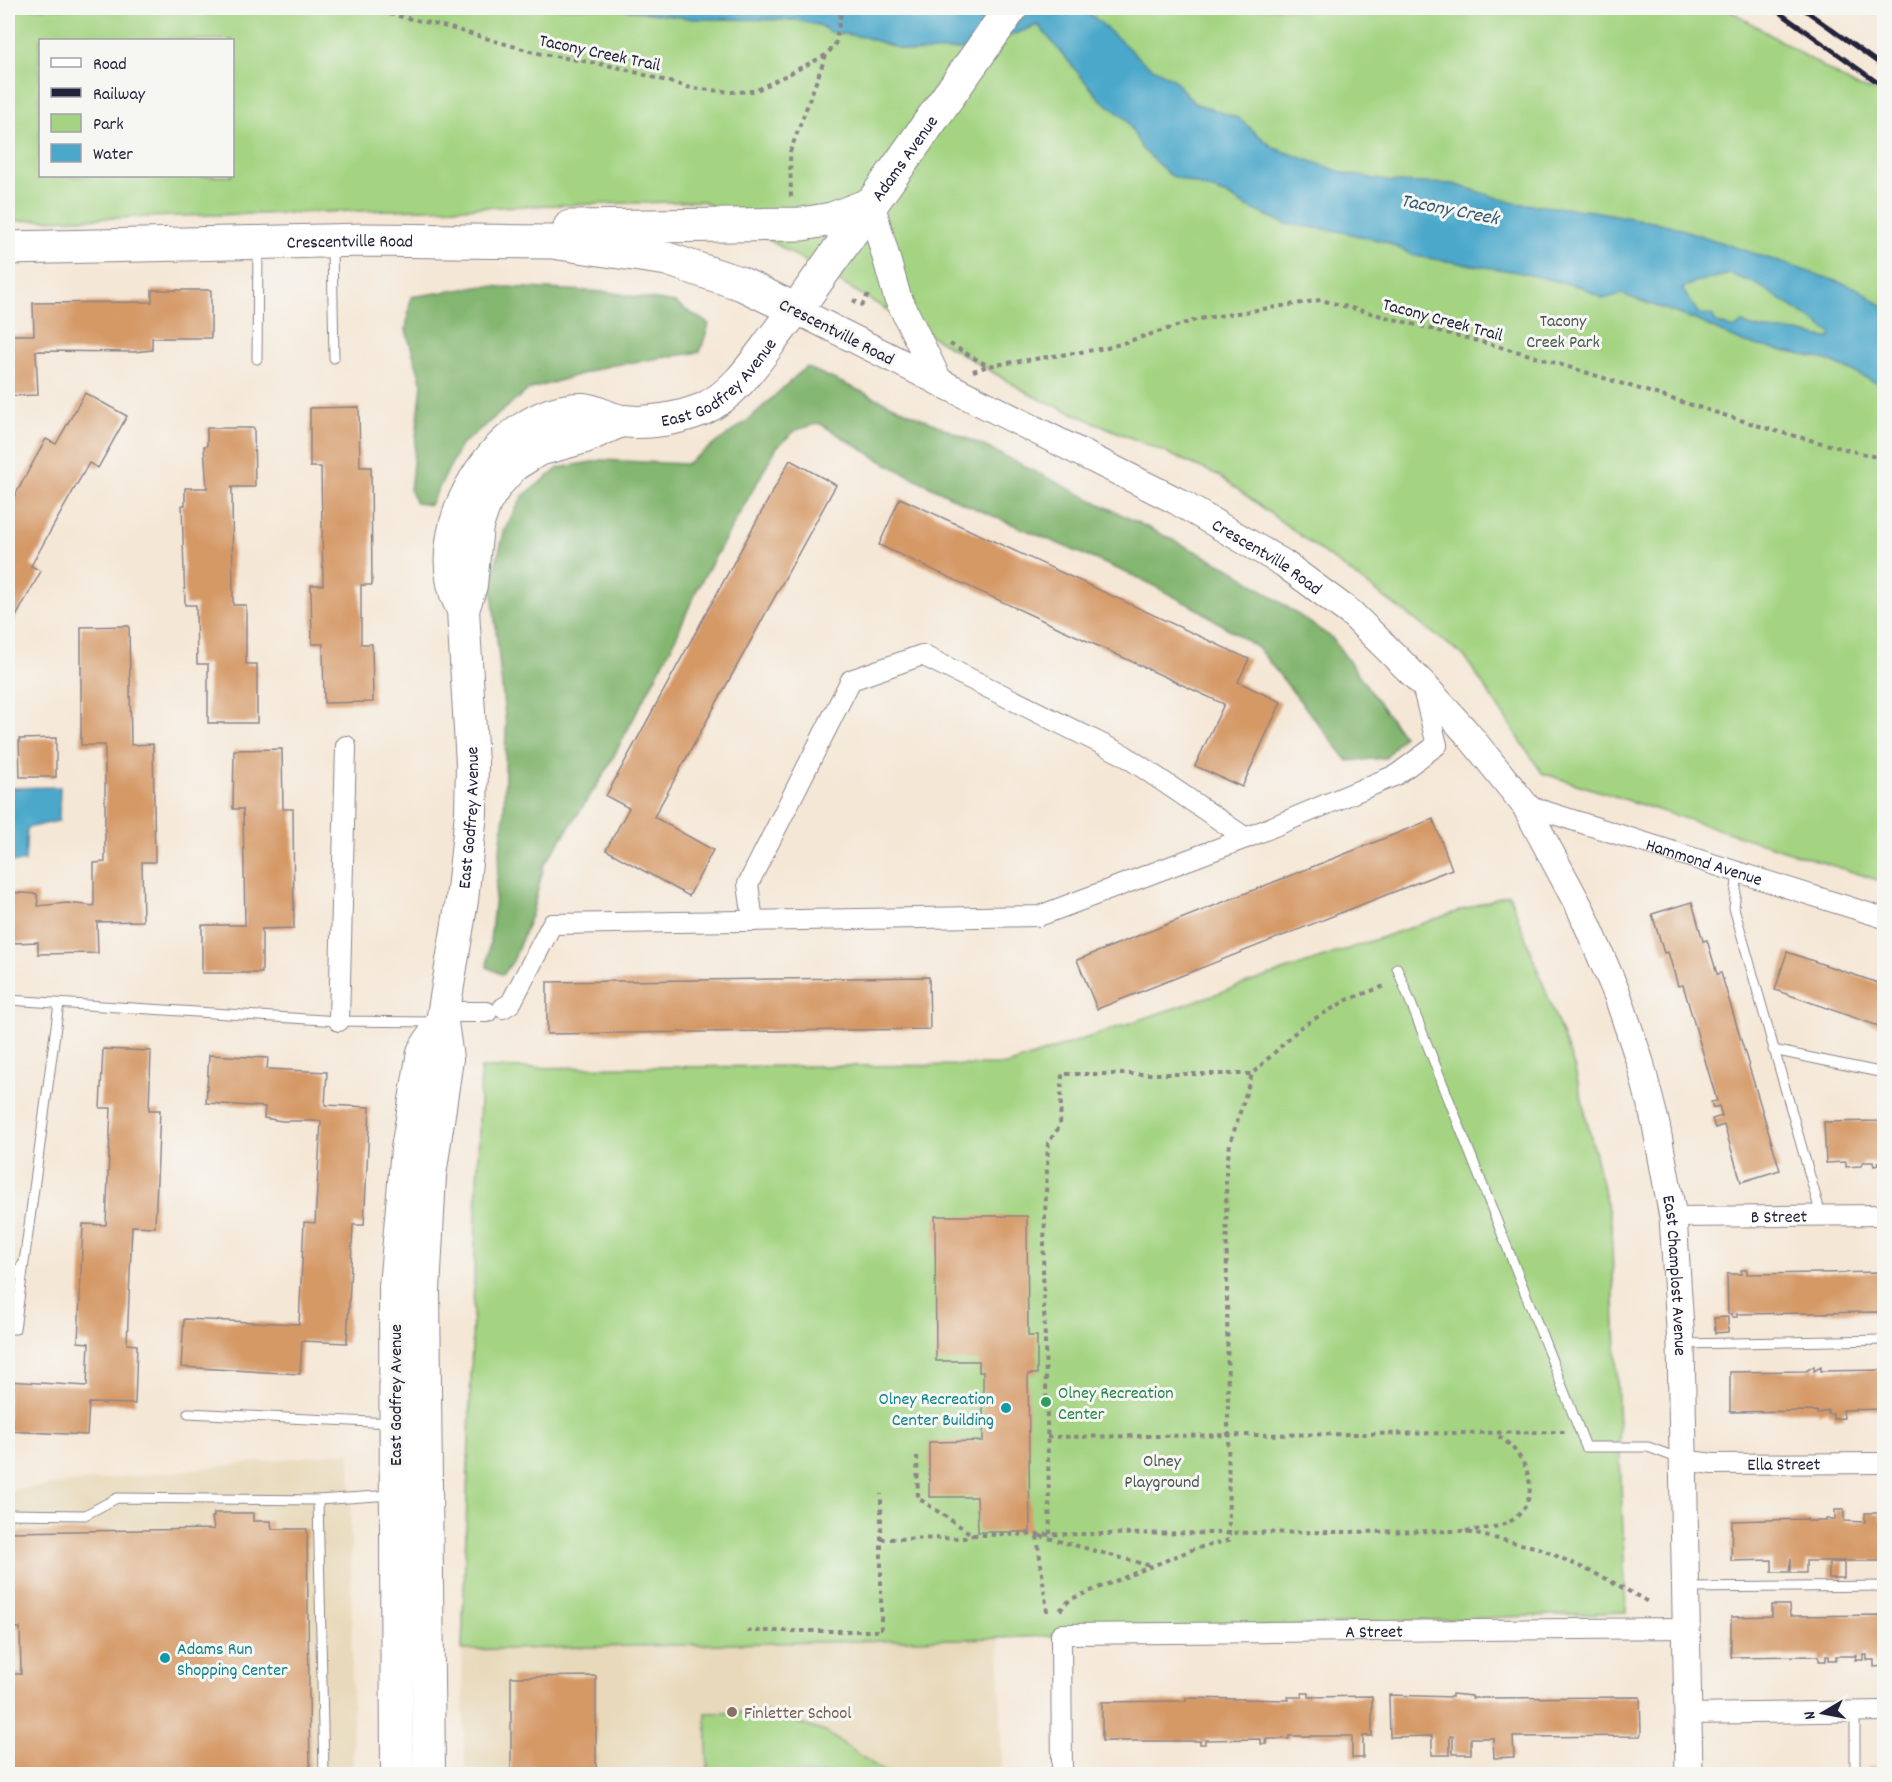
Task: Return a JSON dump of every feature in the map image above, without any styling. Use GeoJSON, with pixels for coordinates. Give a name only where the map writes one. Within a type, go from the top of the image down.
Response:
{"type":"FeatureCollection","features":[{"type":"Feature","properties":{"kind":"highway","name":"Adams Avenue"},"geometry":{"type":"LineString","coordinates":[[796,310],[1011,8]]}},
{"type":"Feature","properties":{"kind":"highway"},"geometry":{"type":"LineString","coordinates":[[370,240],[559,227],[802,224],[832,219],[871,204]]}},
{"type":"Feature","properties":{"kind":"highway","name":"Crescentville Road"},"geometry":{"type":"LineString","coordinates":[[8,248],[370,240],[552,242],[632,252],[667,260],[710,273],[796,310]]}},
{"type":"Feature","properties":{"kind":"main road","name":"East Godfrey Avenue"},"geometry":{"type":"LineString","coordinates":[[397,1774],[411,1494],[411,1425],[424,1291],[426,1219],[447,1059],[443,1017],[462,900],[471,813],[472,764],[463,610],[452,586],[450,561],[453,533],[471,484],[487,460],[530,426],[555,415],[584,409],[621,421],[684,415],[704,408],[724,396],[743,377],[776,332],[796,310]]}},
{"type":"Feature","properties":{"kind":"main road","name":"East Godfrey Avenue"},"geometry":{"type":"LineString","coordinates":[[411,1494],[429,1774]]}},
{"type":"Feature","properties":{"kind":"street"},"geometry":{"type":"LineString","coordinates":[[871,204],[897,296],[939,382]]}},
{"type":"Feature","properties":{"kind":"street","name":"Crescentville Road"},"geometry":{"type":"LineString","coordinates":[[796,310],[1175,500],[1283,563],[1352,614],[1421,682],[1467,733],[1525,805]]}},
{"type":"Feature","properties":{"kind":"street"},"geometry":{"type":"LineString","coordinates":[[753,921],[748,884],[851,680],[922,655],[1124,755],[1246,838]]}},
{"type":"Feature","properties":{"kind":"street"},"geometry":{"type":"LineString","coordinates":[[443,1017],[495,1010],[511,1003],[552,924],[1039,916],[1246,838],[1396,775],[1437,746],[1421,682]]}},
{"type":"Feature","properties":{"kind":"street"},"geometry":{"type":"LineString","coordinates":[[339,1021],[346,746]]}},
{"type":"Feature","properties":{"kind":"street","name":"Hammond Avenue"},"geometry":{"type":"LineString","coordinates":[[1525,805],[1884,918]]}},
{"type":"Feature","properties":{"kind":"street","name":"East Champlost Avenue"},"geometry":{"type":"LineString","coordinates":[[1525,805],[1582,912],[1617,994],[1640,1062],[1656,1125],[1673,1217],[1681,1344],[1689,1774]]}},
{"type":"Feature","properties":{"kind":"street","name":"B Street"},"geometry":{"type":"LineString","coordinates":[[1673,1217],[1884,1215]]}},
{"type":"Feature","properties":{"kind":"street","name":"Ella Street"},"geometry":{"type":"LineString","coordinates":[[1682,1460],[1713,1464],[1884,1463]]}},
{"type":"Feature","properties":{"kind":"street","name":"A Street"},"geometry":{"type":"LineString","coordinates":[[1062,1774],[1061,1634],[1686,1628]]}},
{"type":"Feature","properties":{"kind":"street"},"geometry":{"type":"LineString","coordinates":[[1688,1714],[1884,1711]]}},
{"type":"Feature","properties":{"kind":"lane"},"geometry":{"type":"LineString","coordinates":[[332,241],[334,358]]}},
{"type":"Feature","properties":{"kind":"lane"},"geometry":{"type":"LineString","coordinates":[[257,359],[258,243]]}},
{"type":"Feature","properties":{"kind":"lane"},"geometry":{"type":"LineString","coordinates":[[1738,871],[1734,908],[1821,1215]]}},
{"type":"Feature","properties":{"kind":"lane"},"geometry":{"type":"LineString","coordinates":[[1397,968],[1586,1447],[1648,1447],[1682,1460]]}},
{"type":"Feature","properties":{"kind":"lane"},"geometry":{"type":"LineString","coordinates":[[8,1000],[339,1021],[443,1017]]}},
{"type":"Feature","properties":{"kind":"lane"},"geometry":{"type":"LineString","coordinates":[[8,1329],[15,1329],[59,1004]]}},
{"type":"Feature","properties":{"kind":"lane"},"geometry":{"type":"LineString","coordinates":[[1773,1050],[1884,1073]]}},
{"type":"Feature","properties":{"kind":"lane"},"geometry":{"type":"LineString","coordinates":[[8,1283],[24,1262]]}},
{"type":"Feature","properties":{"kind":"lane"},"geometry":{"type":"LineString","coordinates":[[1681,1344],[1884,1340]]}},
{"type":"Feature","properties":{"kind":"lane"},"geometry":{"type":"LineString","coordinates":[[188,1413],[411,1425]]}},
{"type":"Feature","properties":{"kind":"lane"},"geometry":{"type":"LineString","coordinates":[[8,1514],[85,1515],[117,1498],[318,1500],[411,1494]]}},
{"type":"Feature","properties":{"kind":"lane"},"geometry":{"type":"LineString","coordinates":[[318,1500],[324,1774]]}},
{"type":"Feature","properties":{"kind":"lane"},"geometry":{"type":"LineString","coordinates":[[1685,1588],[1884,1586]]}},
{"type":"Feature","properties":{"kind":"lane"},"geometry":{"type":"LineString","coordinates":[[1855,1712],[1855,1774]]}},
{"type":"Feature","properties":{"kind":"path","name":"Tacony Creek Trail"},"geometry":{"type":"LineString","coordinates":[[363,8],[447,27],[537,53],[616,67],[691,88],[732,92],[755,91],[826,55],[835,45],[842,8]]}},
{"type":"Feature","properties":{"kind":"path","name":"Tacony Creek Trail"},"geometry":{"type":"LineString","coordinates":[[791,200],[790,152],[826,55]]}},
{"type":"Feature","properties":{"kind":"path"},"geometry":{"type":"LineString","coordinates":[[854,300],[862,305],[871,290]]}},
{"type":"Feature","properties":{"kind":"path","name":"Tacony Creek Trail"},"geometry":{"type":"LineString","coordinates":[[988,366],[1107,348],[1199,319],[1321,300],[1523,354],[1779,432],[1884,459]]}},
{"type":"Feature","properties":{"kind":"path"},"geometry":{"type":"LineString","coordinates":[[1060,1610],[1071,1599],[1194,1549],[1229,1540],[1226,1171],[1230,1144],[1252,1074],[1302,1026],[1347,1000],[1402,979]]}},
{"type":"Feature","properties":{"kind":"path"},"geometry":{"type":"LineString","coordinates":[[1050,1534],[1043,1267],[1048,1143],[1060,1126],[1062,1074],[1252,1074]]}},
{"type":"Feature","properties":{"kind":"path"},"geometry":{"type":"LineString","coordinates":[[881,1539],[964,1538],[973,1535],[1462,1531],[1491,1528],[1515,1518],[1529,1499],[1529,1478],[1523,1461],[1505,1439],[1492,1432]]}},
{"type":"Feature","properties":{"kind":"path"},"geometry":{"type":"LineString","coordinates":[[1047,1437],[1228,1433],[1580,1432]]}},
{"type":"Feature","properties":{"kind":"path"},"geometry":{"type":"LineString","coordinates":[[917,1456],[918,1498],[973,1535]]}},
{"type":"Feature","properties":{"kind":"path"},"geometry":{"type":"LineString","coordinates":[[747,1631],[881,1631],[881,1494]]}},
{"type":"Feature","properties":{"kind":"path"},"geometry":{"type":"LineString","coordinates":[[1462,1531],[1539,1548],[1607,1579],[1650,1603]]}},
{"type":"Feature","properties":{"kind":"path"},"geometry":{"type":"LineString","coordinates":[[1037,1535],[1152,1566]]}},
{"type":"Feature","properties":{"kind":"path"},"geometry":{"type":"LineString","coordinates":[[1037,1535],[1047,1612]]}},
{"type":"Feature","properties":{"kind":"shaded area","name":"Adams Run Shopping Center"},"geometry":{"type":"Polygon","coordinates":[[[350,1452],[353,1774],[8,1774],[8,1490],[350,1452]]]}},
{"type":"Feature","properties":{"kind":"shaded area","name":"Finletter School"},"geometry":{"type":"Polygon","coordinates":[[[999,1638],[1002,1774],[465,1774],[462,1650],[999,1638]]]}},
{"type":"Feature","properties":{"kind":"green space","name":"Tacony Creek Park"},"geometry":{"type":"Polygon","coordinates":[[[8,8],[1726,8],[1855,86],[1884,93],[1884,882],[1542,773],[1464,656],[1218,475],[1033,396],[703,201],[8,221],[8,8]]]}},
{"type":"Feature","properties":{"kind":"green space"},"geometry":{"type":"Polygon","coordinates":[[[484,286],[607,292],[675,303],[709,324],[700,352],[608,366],[528,390],[461,445],[430,505],[416,503],[410,491],[422,384],[406,330],[411,297],[484,286]]]}},
{"type":"Feature","properties":{"kind":"green space"},"geometry":{"type":"Polygon","coordinates":[[[806,367],[982,445],[1235,571],[1332,638],[1403,736],[1385,758],[1348,761],[1258,648],[1201,611],[1141,579],[965,504],[887,464],[819,423],[796,430],[777,447],[697,589],[673,644],[603,776],[544,865],[532,913],[513,961],[503,975],[487,967],[504,815],[506,726],[491,582],[505,529],[523,496],[559,468],[602,460],[686,464],[747,421],[806,367]]]}},
{"type":"Feature","properties":{"kind":"green space","name":"Olney Recreation Center"},"geometry":{"type":"Polygon","coordinates":[[[1509,894],[1574,1066],[1611,1222],[1626,1612],[999,1638],[462,1650],[481,1068],[1007,1065],[1509,894]]]}},
{"type":"Feature","properties":{"kind":"green space"},"geometry":{"type":"Polygon","coordinates":[[[765,1712],[827,1733],[887,1774],[708,1774],[706,1713],[765,1712]]]}},
{"type":"Feature","properties":{"kind":"water","name":"Tacony Creek"},"geometry":{"type":"Polygon","coordinates":[[[611,8],[1084,8],[1146,64],[1173,79],[1194,103],[1238,118],[1274,148],[1347,174],[1393,182],[1454,184],[1514,203],[1593,211],[1669,225],[1857,288],[1884,307],[1884,386],[1827,360],[1745,343],[1693,319],[1621,294],[1603,299],[1582,287],[1517,272],[1415,256],[1386,242],[1338,231],[1286,224],[1245,206],[1227,195],[1170,175],[1142,149],[1126,119],[1099,98],[1038,25],[976,49],[910,52],[864,37],[830,32],[821,26],[797,20],[695,19],[611,8]],[[1732,274],[1695,282],[1682,289],[1699,314],[1713,315],[1715,322],[1734,329],[1742,323],[1763,329],[1830,338],[1832,334],[1804,315],[1758,285],[1732,274]]]}},
{"type":"Feature","properties":{"kind":"water"},"geometry":{"type":"Polygon","coordinates":[[[60,787],[59,821],[27,828],[25,862],[8,862],[8,788],[60,787]]]}},
{"type":"Feature","properties":{"kind":"building"},"geometry":{"type":"Polygon","coordinates":[[[152,290],[211,290],[211,338],[152,338],[152,350],[134,352],[36,351],[38,395],[8,396],[8,335],[34,335],[33,303],[152,302],[152,290]]]}},
{"type":"Feature","properties":{"kind":"building"},"geometry":{"type":"Polygon","coordinates":[[[85,393],[127,416],[98,468],[89,463],[31,566],[41,571],[12,624],[8,621],[8,508],[46,439],[56,444],[85,393]]]}},
{"type":"Feature","properties":{"kind":"building"},"geometry":{"type":"Polygon","coordinates":[[[359,407],[360,467],[371,467],[372,585],[361,585],[361,644],[372,644],[373,702],[324,703],[323,644],[312,644],[311,585],[323,585],[321,467],[310,467],[310,408],[359,407]]]}},
{"type":"Feature","properties":{"kind":"building"},"geometry":{"type":"Polygon","coordinates":[[[207,428],[254,428],[255,487],[232,487],[233,605],[246,605],[246,664],[257,664],[257,723],[208,723],[208,664],[197,664],[196,605],[185,605],[182,505],[185,505],[185,488],[207,488],[204,446],[207,446],[207,428]]]}},
{"type":"Feature","properties":{"kind":"building"},"geometry":{"type":"Polygon","coordinates":[[[790,460],[836,485],[654,817],[713,850],[689,896],[606,850],[629,808],[606,796],[790,460]]]}},
{"type":"Feature","properties":{"kind":"building"},"geometry":{"type":"Polygon","coordinates":[[[900,498],[1249,659],[1238,682],[1281,702],[1242,787],[1195,766],[1224,704],[879,545],[900,498]]]}},
{"type":"Feature","properties":{"kind":"building"},"geometry":{"type":"Polygon","coordinates":[[[129,626],[131,745],[153,744],[155,862],[142,862],[143,921],[97,922],[98,953],[38,954],[38,942],[13,943],[13,963],[8,963],[8,892],[37,894],[38,906],[67,903],[94,906],[94,863],[105,862],[105,745],[81,745],[81,627],[129,626]]]}},
{"type":"Feature","properties":{"kind":"building"},"geometry":{"type":"Polygon","coordinates":[[[56,738],[56,777],[20,777],[19,739],[56,738]]]}},
{"type":"Feature","properties":{"kind":"building"},"geometry":{"type":"Polygon","coordinates":[[[282,749],[283,809],[293,809],[294,928],[262,929],[262,973],[202,973],[202,925],[245,925],[243,809],[233,809],[234,750],[282,749]]]}},
{"type":"Feature","properties":{"kind":"building"},"geometry":{"type":"Polygon","coordinates":[[[1433,819],[1452,869],[1097,1009],[1077,960],[1433,819]]]}},
{"type":"Feature","properties":{"kind":"building"},"geometry":{"type":"Polygon","coordinates":[[[1692,902],[1703,941],[1707,940],[1717,974],[1721,973],[1780,1170],[1741,1182],[1724,1125],[1715,1128],[1712,1119],[1722,1116],[1719,1106],[1713,1108],[1711,1102],[1717,1101],[1683,985],[1678,986],[1668,952],[1664,953],[1652,914],[1692,902]]]}},
{"type":"Feature","properties":{"kind":"building"},"geometry":{"type":"Polygon","coordinates":[[[1787,952],[1884,985],[1884,1028],[1775,990],[1787,952]]]}},
{"type":"Feature","properties":{"kind":"building"},"geometry":{"type":"Polygon","coordinates":[[[929,977],[930,1029],[547,1034],[547,982],[929,977]]]}},
{"type":"Feature","properties":{"kind":"building"},"geometry":{"type":"Polygon","coordinates":[[[103,1049],[151,1051],[149,1110],[160,1110],[155,1227],[132,1226],[127,1344],[137,1345],[135,1404],[89,1403],[87,1435],[8,1431],[8,1381],[87,1386],[89,1343],[78,1342],[83,1224],[106,1225],[111,1108],[100,1108],[103,1049]]]}},
{"type":"Feature","properties":{"kind":"building"},"geometry":{"type":"Polygon","coordinates":[[[209,1055],[268,1058],[267,1069],[327,1072],[325,1105],[370,1107],[364,1225],[353,1225],[347,1343],[302,1341],[300,1374],[181,1367],[184,1319],[299,1324],[304,1222],[315,1223],[321,1121],[282,1121],[264,1118],[265,1107],[206,1103],[209,1055]]]}},
{"type":"Feature","properties":{"kind":"building"},"geometry":{"type":"Polygon","coordinates":[[[1881,1104],[1884,1104],[1884,1162],[1878,1162],[1879,1165],[1874,1166],[1873,1162],[1863,1162],[1861,1166],[1846,1167],[1846,1162],[1826,1163],[1824,1122],[1880,1121],[1881,1104]]]}},
{"type":"Feature","properties":{"kind":"building","name":"Olney Recreation Center Building"},"geometry":{"type":"Polygon","coordinates":[[[935,1216],[1027,1216],[1028,1336],[1037,1336],[1037,1374],[1028,1374],[1030,1532],[978,1532],[977,1497],[929,1497],[929,1442],[983,1441],[983,1372],[979,1372],[979,1361],[936,1361],[935,1216]]]}},
{"type":"Feature","properties":{"kind":"building"},"geometry":{"type":"Polygon","coordinates":[[[1741,1270],[1747,1270],[1747,1274],[1884,1272],[1884,1316],[1879,1312],[1737,1314],[1737,1317],[1732,1317],[1732,1314],[1728,1314],[1727,1274],[1742,1274],[1741,1270]]]}},
{"type":"Feature","properties":{"kind":"building"},"geometry":{"type":"Polygon","coordinates":[[[1728,1317],[1728,1332],[1715,1333],[1714,1318],[1728,1317]]]}},
{"type":"Feature","properties":{"kind":"building"},"geometry":{"type":"Polygon","coordinates":[[[1814,1366],[1814,1371],[1821,1367],[1821,1371],[1884,1370],[1884,1409],[1843,1410],[1844,1418],[1833,1419],[1833,1414],[1828,1414],[1828,1410],[1817,1414],[1817,1411],[1730,1412],[1730,1372],[1806,1371],[1814,1366]]]}},
{"type":"Feature","properties":{"kind":"building"},"geometry":{"type":"Polygon","coordinates":[[[1835,1510],[1844,1510],[1844,1521],[1865,1522],[1865,1513],[1881,1513],[1881,1521],[1884,1521],[1884,1561],[1806,1561],[1806,1573],[1791,1573],[1791,1558],[1789,1572],[1772,1572],[1772,1560],[1731,1561],[1732,1521],[1807,1519],[1807,1521],[1826,1521],[1826,1519],[1835,1519],[1835,1510]]]}},
{"type":"Feature","properties":{"kind":"building","name":"Adams Run Shopping Center"},"geometry":{"type":"Polygon","coordinates":[[[214,1513],[253,1513],[253,1521],[271,1521],[272,1529],[307,1529],[310,1774],[8,1774],[8,1674],[21,1674],[20,1628],[8,1628],[8,1532],[214,1529],[212,1517],[214,1513]]]}},
{"type":"Feature","properties":{"kind":"building"},"geometry":{"type":"Polygon","coordinates":[[[1844,1562],[1844,1578],[1829,1578],[1829,1563],[1844,1562]]]}},
{"type":"Feature","properties":{"kind":"building"},"geometry":{"type":"Polygon","coordinates":[[[1772,1605],[1789,1605],[1790,1616],[1884,1615],[1883,1666],[1874,1667],[1874,1660],[1867,1660],[1867,1655],[1863,1655],[1863,1660],[1855,1660],[1856,1656],[1836,1656],[1836,1660],[1829,1660],[1829,1656],[1826,1656],[1826,1661],[1819,1661],[1819,1656],[1731,1657],[1731,1617],[1772,1616],[1772,1605]]]}},
{"type":"Feature","properties":{"kind":"building"},"geometry":{"type":"Polygon","coordinates":[[[596,1676],[596,1774],[511,1774],[511,1677],[596,1676]]]}},
{"type":"Feature","properties":{"kind":"building"},"geometry":{"type":"Polygon","coordinates":[[[1302,1693],[1309,1693],[1309,1697],[1372,1696],[1372,1736],[1363,1736],[1363,1758],[1352,1758],[1352,1736],[1289,1736],[1289,1739],[1266,1739],[1266,1744],[1261,1744],[1261,1739],[1205,1740],[1205,1744],[1200,1744],[1200,1741],[1102,1741],[1102,1702],[1186,1701],[1186,1698],[1289,1700],[1288,1697],[1302,1697],[1302,1693]]]}},
{"type":"Feature","properties":{"kind":"building"},"geometry":{"type":"Polygon","coordinates":[[[1452,1694],[1472,1696],[1472,1698],[1640,1697],[1641,1734],[1640,1736],[1513,1737],[1514,1757],[1494,1758],[1493,1738],[1471,1738],[1471,1754],[1453,1754],[1453,1736],[1450,1736],[1450,1755],[1432,1755],[1432,1736],[1390,1737],[1389,1695],[1452,1697],[1452,1694]]]}},
{"type":"Feature","properties":{"kind":"building"},"geometry":{"type":"Polygon","coordinates":[[[1884,1767],[1884,1774],[1868,1774],[1868,1768],[1884,1767]]]}},
{"type":"Feature","properties":{"kind":"railway"},"geometry":{"type":"LineString","coordinates":[[1773,8],[1884,87]]}},
{"type":"Feature","properties":{"kind":"railway"},"geometry":{"type":"LineString","coordinates":[[1802,8],[1884,67]]}},
{"type":"Feature","properties":{"kind":"place","name":"Olney Recreation Center"},"geometry":{"type":"Point","coordinates":[1046,1402]}},
{"type":"Feature","properties":{"kind":"place","name":"Olney Recreation Center Building"},"geometry":{"type":"Point","coordinates":[1006,1408]}},
{"type":"Feature","properties":{"kind":"place","name":"Adams Run Shopping Center"},"geometry":{"type":"Point","coordinates":[165,1658]}},
{"type":"Feature","properties":{"kind":"place","name":"Finletter School"},"geometry":{"type":"Point","coordinates":[732,1712]}},
{"type":"Feature","properties":{"kind":"park label","name":"Olney Playground"},"geometry":{"type":"Point","coordinates":[1162,1470]}}]}
